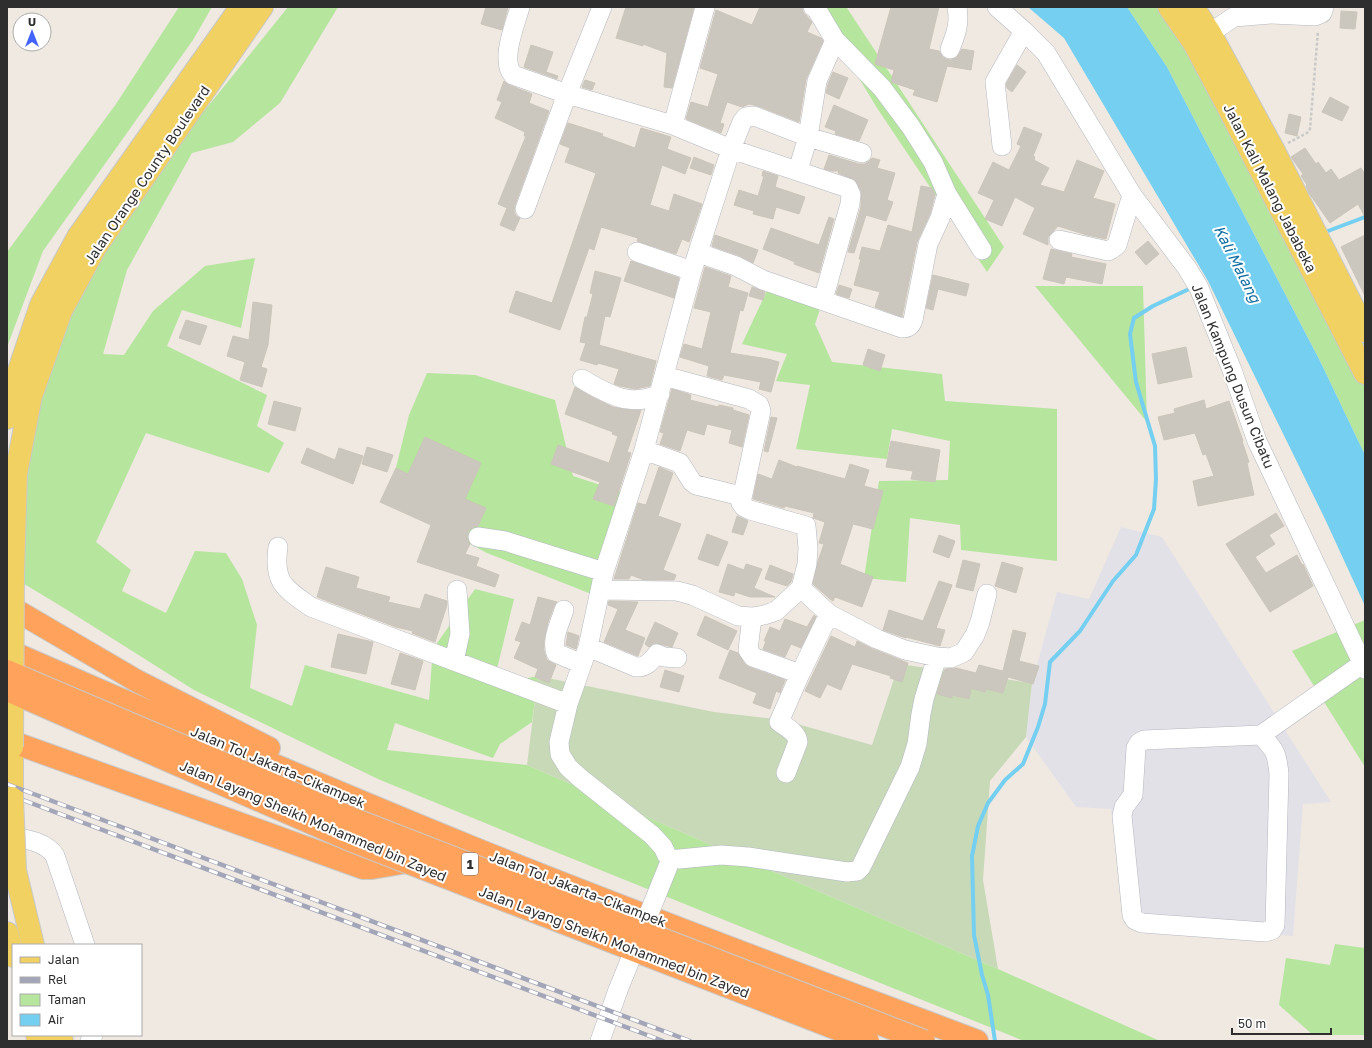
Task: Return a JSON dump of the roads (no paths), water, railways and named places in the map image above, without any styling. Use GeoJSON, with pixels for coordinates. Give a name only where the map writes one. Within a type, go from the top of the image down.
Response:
{"type":"FeatureCollection","features":[{"type":"Feature","properties":{"kind":"highway"},"geometry":{"type":"LineString","coordinates":[[7,605],[144,685],[238,733],[477,849]]}},
{"type":"Feature","properties":{"kind":"highway","name":"Jalan Tol Jakarta–Cikampek"},"geometry":{"type":"LineString","coordinates":[[7,650],[189,730],[477,849],[620,906],[977,1041]]}},
{"type":"Feature","properties":{"kind":"highway","name":"Jalan Layang Sheikh Mohammed bin Zayed"},"geometry":{"type":"LineString","coordinates":[[7,671],[356,820],[924,1041]]}},
{"type":"Feature","properties":{"kind":"highway","name":"Jalan Layang Sheikh Mohammed bin Zayed"},"geometry":{"type":"LineString","coordinates":[[7,692],[350,840],[868,1041]]}},
{"type":"Feature","properties":{"kind":"highway","name":"1"},"geometry":{"type":"LineString","coordinates":[[7,692],[198,777],[401,863],[860,1041]]}},
{"type":"Feature","properties":{"kind":"highway"},"geometry":{"type":"LineString","coordinates":[[9,743],[363,868],[401,863]]}},
{"type":"Feature","properties":{"kind":"main road","name":"Jalan Orange County Boulevard"},"geometry":{"type":"LineString","coordinates":[[7,418],[14,385],[41,305],[78,237],[241,7]]}},
{"type":"Feature","properties":{"kind":"main road","name":"Jalan Orange County Boulevard"},"geometry":{"type":"LineString","coordinates":[[33,944],[15,870],[9,743],[16,474],[31,396],[61,311],[95,248],[262,7]]}},
{"type":"Feature","properties":{"kind":"main road","name":"Jalan Kali Malang Jababeka"},"geometry":{"type":"LineString","coordinates":[[1169,7],[1194,43],[1365,373]]}},
{"type":"Feature","properties":{"kind":"main road","name":"Jalan Kali Malang Jababeka"},"geometry":{"type":"LineString","coordinates":[[1193,7],[1210,33],[1274,151],[1364,328]]}},
{"type":"Feature","properties":{"kind":"main road"},"geometry":{"type":"LineString","coordinates":[[7,932],[12,952]]}},
{"type":"Feature","properties":{"kind":"street"},"geometry":{"type":"LineString","coordinates":[[520,7],[508,48],[507,64],[509,71],[513,75],[567,94],[673,125],[732,149],[848,188],[851,196],[850,204],[823,300]]}},
{"type":"Feature","properties":{"kind":"street"},"geometry":{"type":"LineString","coordinates":[[526,209],[567,94],[602,7]]}},
{"type":"Feature","properties":{"kind":"street"},"geometry":{"type":"LineString","coordinates":[[673,125],[706,7]]}},
{"type":"Feature","properties":{"kind":"street"},"geometry":{"type":"LineString","coordinates":[[813,7],[817,10],[835,40],[882,88],[911,127],[933,162],[947,194],[982,250]]}},
{"type":"Feature","properties":{"kind":"street"},"geometry":{"type":"LineString","coordinates":[[950,49],[958,29],[957,7]]}},
{"type":"Feature","properties":{"kind":"street","name":"Jalan Kampung Dusun Cibatu"},"geometry":{"type":"LineString","coordinates":[[997,7],[1046,52],[1132,195],[1187,268],[1199,288],[1232,370],[1257,441],[1364,666]]}},
{"type":"Feature","properties":{"kind":"street"},"geometry":{"type":"LineString","coordinates":[[1210,33],[1235,12],[1271,14],[1322,11]]}},
{"type":"Feature","properties":{"kind":"street"},"geometry":{"type":"LineString","coordinates":[[1002,146],[995,82],[1024,31]]}},
{"type":"Feature","properties":{"kind":"street"},"geometry":{"type":"LineString","coordinates":[[798,170],[808,137],[817,81],[835,40]]}},
{"type":"Feature","properties":{"kind":"street"},"geometry":{"type":"LineString","coordinates":[[600,1041],[618,990],[669,862],[663,847],[652,835],[568,767],[560,754],[559,742],[568,704],[585,656],[602,581],[644,450],[692,271],[732,149],[742,122],[746,117],[754,116],[808,137],[862,153]]}},
{"type":"Feature","properties":{"kind":"street"},"geometry":{"type":"LineString","coordinates":[[699,253],[736,266],[763,280],[902,328],[906,328],[911,326],[913,320],[928,244],[940,218],[947,194]]}},
{"type":"Feature","properties":{"kind":"street"},"geometry":{"type":"LineString","coordinates":[[1059,240],[1108,251],[1112,249],[1117,245],[1132,195]]}},
{"type":"Feature","properties":{"kind":"street"},"geometry":{"type":"LineString","coordinates":[[637,252],[692,271]]}},
{"type":"Feature","properties":{"kind":"street"},"geometry":{"type":"LineString","coordinates":[[582,379],[602,390],[626,399],[651,398],[662,385]]}},
{"type":"Feature","properties":{"kind":"street"},"geometry":{"type":"LineString","coordinates":[[478,537],[505,541],[602,581],[677,591],[692,595],[738,616],[752,617],[776,611],[801,588],[807,564],[808,548],[806,526],[744,507],[740,503],[760,411],[759,405],[749,398],[662,385]]}},
{"type":"Feature","properties":{"kind":"street"},"geometry":{"type":"LineString","coordinates":[[644,450],[680,463],[692,482],[696,485],[741,496]]}},
{"type":"Feature","properties":{"kind":"street"},"geometry":{"type":"LineString","coordinates":[[278,547],[278,574],[282,583],[289,592],[311,607],[568,704]]}},
{"type":"Feature","properties":{"kind":"street"},"geometry":{"type":"LineString","coordinates":[[801,588],[829,614],[877,639],[905,650],[937,657],[951,658],[964,652],[975,635],[987,594]]}},
{"type":"Feature","properties":{"kind":"street"},"geometry":{"type":"LineString","coordinates":[[454,661],[460,634],[457,590]]}},
{"type":"Feature","properties":{"kind":"street"},"geometry":{"type":"LineString","coordinates":[[564,610],[554,642],[554,649],[556,653],[585,656],[641,668],[657,654],[664,657],[677,658]]}},
{"type":"Feature","properties":{"kind":"street"},"geometry":{"type":"LineString","coordinates":[[786,773],[798,742],[798,738],[779,722],[829,614]]}},
{"type":"Feature","properties":{"kind":"street"},"geometry":{"type":"LineString","coordinates":[[752,617],[748,650],[750,654],[753,657],[800,674]]}},
{"type":"Feature","properties":{"kind":"street"},"geometry":{"type":"LineString","coordinates":[[669,862],[721,855],[748,857],[847,872],[857,871],[861,867],[910,767],[917,744],[924,700],[937,657]]}},
{"type":"Feature","properties":{"kind":"street"},"geometry":{"type":"LineString","coordinates":[[1262,735],[1274,749],[1278,758],[1279,774],[1275,925],[1272,930],[1266,932],[1142,923],[1135,920],[1132,915],[1122,816],[1124,807],[1132,795],[1136,748],[1139,743],[1144,740],[1262,735],[1364,666]]}},
{"type":"Feature","properties":{"kind":"street"},"geometry":{"type":"LineString","coordinates":[[7,836],[32,841],[51,850],[55,856],[85,944]]}},
{"type":"Feature","properties":{"kind":"street"},"geometry":{"type":"LineString","coordinates":[[7,849],[51,850]]}},
{"type":"Feature","properties":{"kind":"water","name":"Kali Malang"},"geometry":{"type":"Polygon","coordinates":[[[1028,7],[1127,7],[1167,67],[1320,361],[1365,455],[1365,606],[1325,519],[1208,281],[1064,38],[1028,7]]]}},
{"type":"Feature","properties":{"kind":"waterway"},"geometry":{"type":"LineString","coordinates":[[1328,231],[1365,217]]}},
{"type":"Feature","properties":{"kind":"waterway"},"geometry":{"type":"LineString","coordinates":[[995,1041],[988,995],[982,975],[974,935],[972,856],[978,826],[988,803],[1005,780],[1023,764],[1038,727],[1045,704],[1050,662],[1080,631],[1113,581],[1136,555],[1154,509],[1156,479],[1155,446],[1136,382],[1130,334],[1134,318],[1153,306],[1187,290]]}},
{"type":"Feature","properties":{"kind":"railway"},"geometry":{"type":"LineString","coordinates":[[7,784],[690,1041]]}},
{"type":"Feature","properties":{"kind":"railway"},"geometry":{"type":"LineString","coordinates":[[7,794],[663,1041]]}}]}
